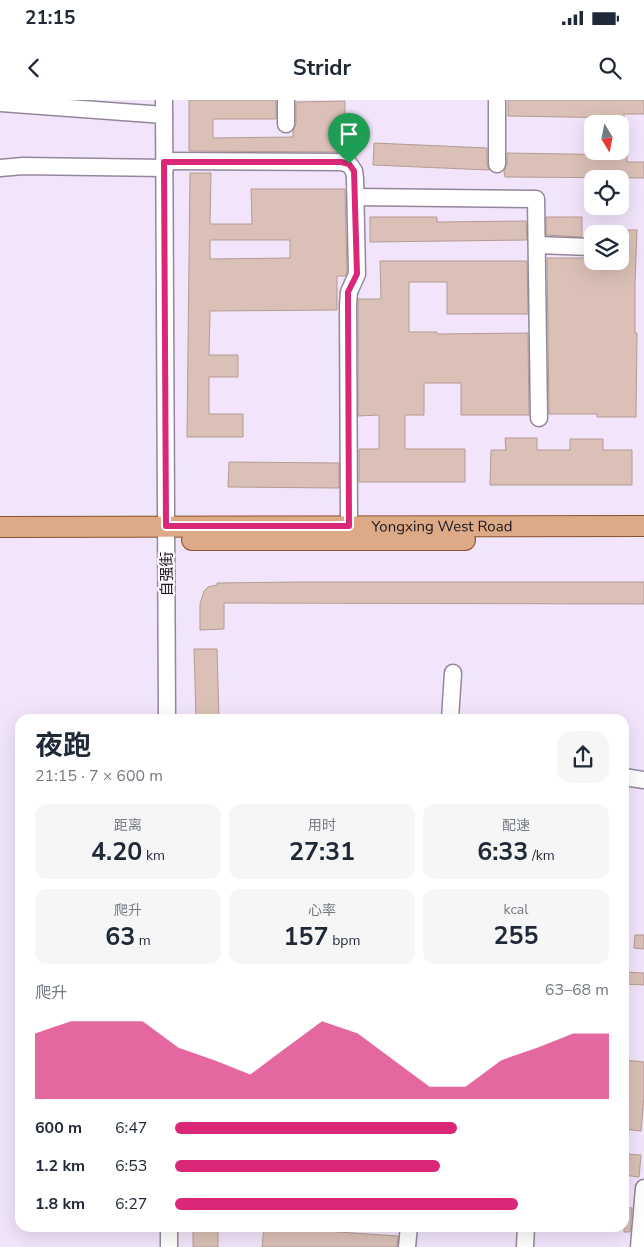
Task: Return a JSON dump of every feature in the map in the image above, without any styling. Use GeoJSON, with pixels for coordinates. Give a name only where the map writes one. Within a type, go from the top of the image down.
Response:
{"type":"FeatureCollection","features":[{"type":"Feature","properties":{"kind":"main road","name":"Yongxing West Road"},"geometry":{"type":"LineString","coordinates":[[0,541],[349,526],[644,526]]}},
{"type":"Feature","properties":{"kind":"main road","name":"Yongxing West Road"},"geometry":{"type":"LineString","coordinates":[[0,527],[166,533],[644,540]]}},
{"type":"Feature","properties":{"kind":"street"},"geometry":{"type":"LineString","coordinates":[[286,100],[286,124]]}},
{"type":"Feature","properties":{"kind":"street"},"geometry":{"type":"LineString","coordinates":[[497,100],[497,164]]}},
{"type":"Feature","properties":{"kind":"street"},"geometry":{"type":"LineString","coordinates":[[0,103],[164,108]]}},
{"type":"Feature","properties":{"kind":"street","name":"自强街"},"geometry":{"type":"LineString","coordinates":[[164,108],[167,714]]}},
{"type":"Feature","properties":{"kind":"street"},"geometry":{"type":"LineString","coordinates":[[0,168],[23,166],[341,162],[349,164],[354,171],[356,197],[357,274],[348,292],[349,526]]}},
{"type":"Feature","properties":{"kind":"street"},"geometry":{"type":"LineString","coordinates":[[356,197],[536,199],[539,418]]}},
{"type":"Feature","properties":{"kind":"street"},"geometry":{"type":"LineString","coordinates":[[537,245],[584,247]]}},
{"type":"Feature","properties":{"kind":"street"},"geometry":{"type":"LineString","coordinates":[[450,714],[454,673]]}},
{"type":"Feature","properties":{"kind":"street"},"geometry":{"type":"LineString","coordinates":[[629,778],[644,780]]}},
{"type":"Feature","properties":{"kind":"street"},"geometry":{"type":"LineString","coordinates":[[639,1247],[644,1188]]}},
{"type":"Feature","properties":{"kind":"street"},"geometry":{"type":"LineString","coordinates":[[169,1232],[170,1247]]}},
{"type":"Feature","properties":{"kind":"street"},"geometry":{"type":"LineString","coordinates":[[407,1247],[408,1232]]}},
{"type":"Feature","properties":{"kind":"street"},"geometry":{"type":"LineString","coordinates":[[525,1247],[526,1232]]}},
{"type":"Feature","properties":{"kind":"building"},"geometry":{"type":"Polygon","coordinates":[[[189,100],[276,100],[276,119],[213,119],[213,138],[293,137],[293,130],[296,124],[296,102],[345,101],[345,120],[339,120],[339,152],[189,151],[189,100]]]}},
{"type":"Feature","properties":{"kind":"building"},"geometry":{"type":"Polygon","coordinates":[[[508,100],[644,100],[644,114],[584,115],[584,117],[508,116],[508,100]]]}},
{"type":"Feature","properties":{"kind":"building"},"geometry":{"type":"Polygon","coordinates":[[[374,143],[487,148],[489,170],[373,165],[374,143]]]}},
{"type":"Feature","properties":{"kind":"building"},"geometry":{"type":"Polygon","coordinates":[[[507,153],[584,154],[584,160],[644,162],[644,178],[629,178],[629,170],[584,170],[584,178],[505,177],[504,171],[507,164],[507,153]]]}},
{"type":"Feature","properties":{"kind":"building"},"geometry":{"type":"Polygon","coordinates":[[[190,173],[211,173],[210,224],[252,224],[251,189],[345,189],[347,272],[345,276],[337,276],[337,310],[210,311],[209,355],[238,355],[238,377],[209,377],[209,414],[243,414],[243,437],[187,437],[190,173]],[[210,240],[210,259],[290,258],[290,240],[210,240]]]}},
{"type":"Feature","properties":{"kind":"building"},"geometry":{"type":"Polygon","coordinates":[[[370,217],[437,217],[437,222],[526,221],[527,240],[370,242],[370,217]]]}},
{"type":"Feature","properties":{"kind":"building"},"geometry":{"type":"Polygon","coordinates":[[[546,217],[582,217],[582,237],[546,235],[546,217]]]}},
{"type":"Feature","properties":{"kind":"building"},"geometry":{"type":"Polygon","coordinates":[[[629,230],[637,230],[635,283],[635,333],[637,333],[636,417],[597,417],[597,414],[549,414],[547,258],[584,258],[584,270],[629,270],[629,230]]]}},
{"type":"Feature","properties":{"kind":"building"},"geometry":{"type":"Polygon","coordinates":[[[380,261],[527,261],[528,314],[447,314],[447,282],[409,282],[409,332],[437,332],[437,334],[528,333],[529,415],[461,415],[461,383],[424,383],[424,415],[405,415],[405,449],[465,449],[465,482],[359,482],[359,449],[379,449],[379,415],[358,416],[358,299],[381,299],[380,261]]]}},
{"type":"Feature","properties":{"kind":"building"},"geometry":{"type":"Polygon","coordinates":[[[505,438],[537,438],[537,450],[570,450],[570,439],[603,439],[603,450],[632,450],[632,485],[490,485],[491,450],[506,450],[505,438]]]}},
{"type":"Feature","properties":{"kind":"building"},"geometry":{"type":"Polygon","coordinates":[[[229,462],[339,463],[339,488],[228,487],[229,462]]]}},
{"type":"Feature","properties":{"kind":"building"},"geometry":{"type":"Polygon","coordinates":[[[644,582],[644,604],[224,603],[224,629],[200,630],[200,604],[204,591],[208,587],[217,585],[217,583],[644,582]]]}},
{"type":"Feature","properties":{"kind":"building"},"geometry":{"type":"Polygon","coordinates":[[[194,649],[217,649],[219,714],[196,714],[194,649]]]}},
{"type":"Feature","properties":{"kind":"building"},"geometry":{"type":"Polygon","coordinates":[[[635,935],[644,935],[644,949],[634,948],[635,935]]]}},
{"type":"Feature","properties":{"kind":"building"},"geometry":{"type":"Polygon","coordinates":[[[629,972],[644,973],[644,985],[629,984],[629,972]]]}},
{"type":"Feature","properties":{"kind":"building"},"geometry":{"type":"Polygon","coordinates":[[[629,1060],[644,1062],[641,1131],[629,1130],[629,1060]]]}},
{"type":"Feature","properties":{"kind":"building"},"geometry":{"type":"Polygon","coordinates":[[[629,1154],[641,1155],[639,1177],[629,1176],[629,1154]]]}},
{"type":"Feature","properties":{"kind":"building"},"geometry":{"type":"Polygon","coordinates":[[[629,1208],[632,1208],[629,1232],[629,1208]]]}},
{"type":"Feature","properties":{"kind":"building"},"geometry":{"type":"Polygon","coordinates":[[[193,1232],[218,1232],[218,1247],[193,1247],[193,1232]]]}},
{"type":"Feature","properties":{"kind":"building"},"geometry":{"type":"Polygon","coordinates":[[[264,1232],[338,1232],[398,1236],[397,1247],[262,1247],[264,1232]]]}},
{"type":"Feature","properties":{"kind":"route"},"geometry":{"type":"LineString","coordinates":[[164,162],[341,162],[349,164],[354,171],[355,180],[357,274],[348,292],[349,526],[166,526],[164,162]]}}]}
